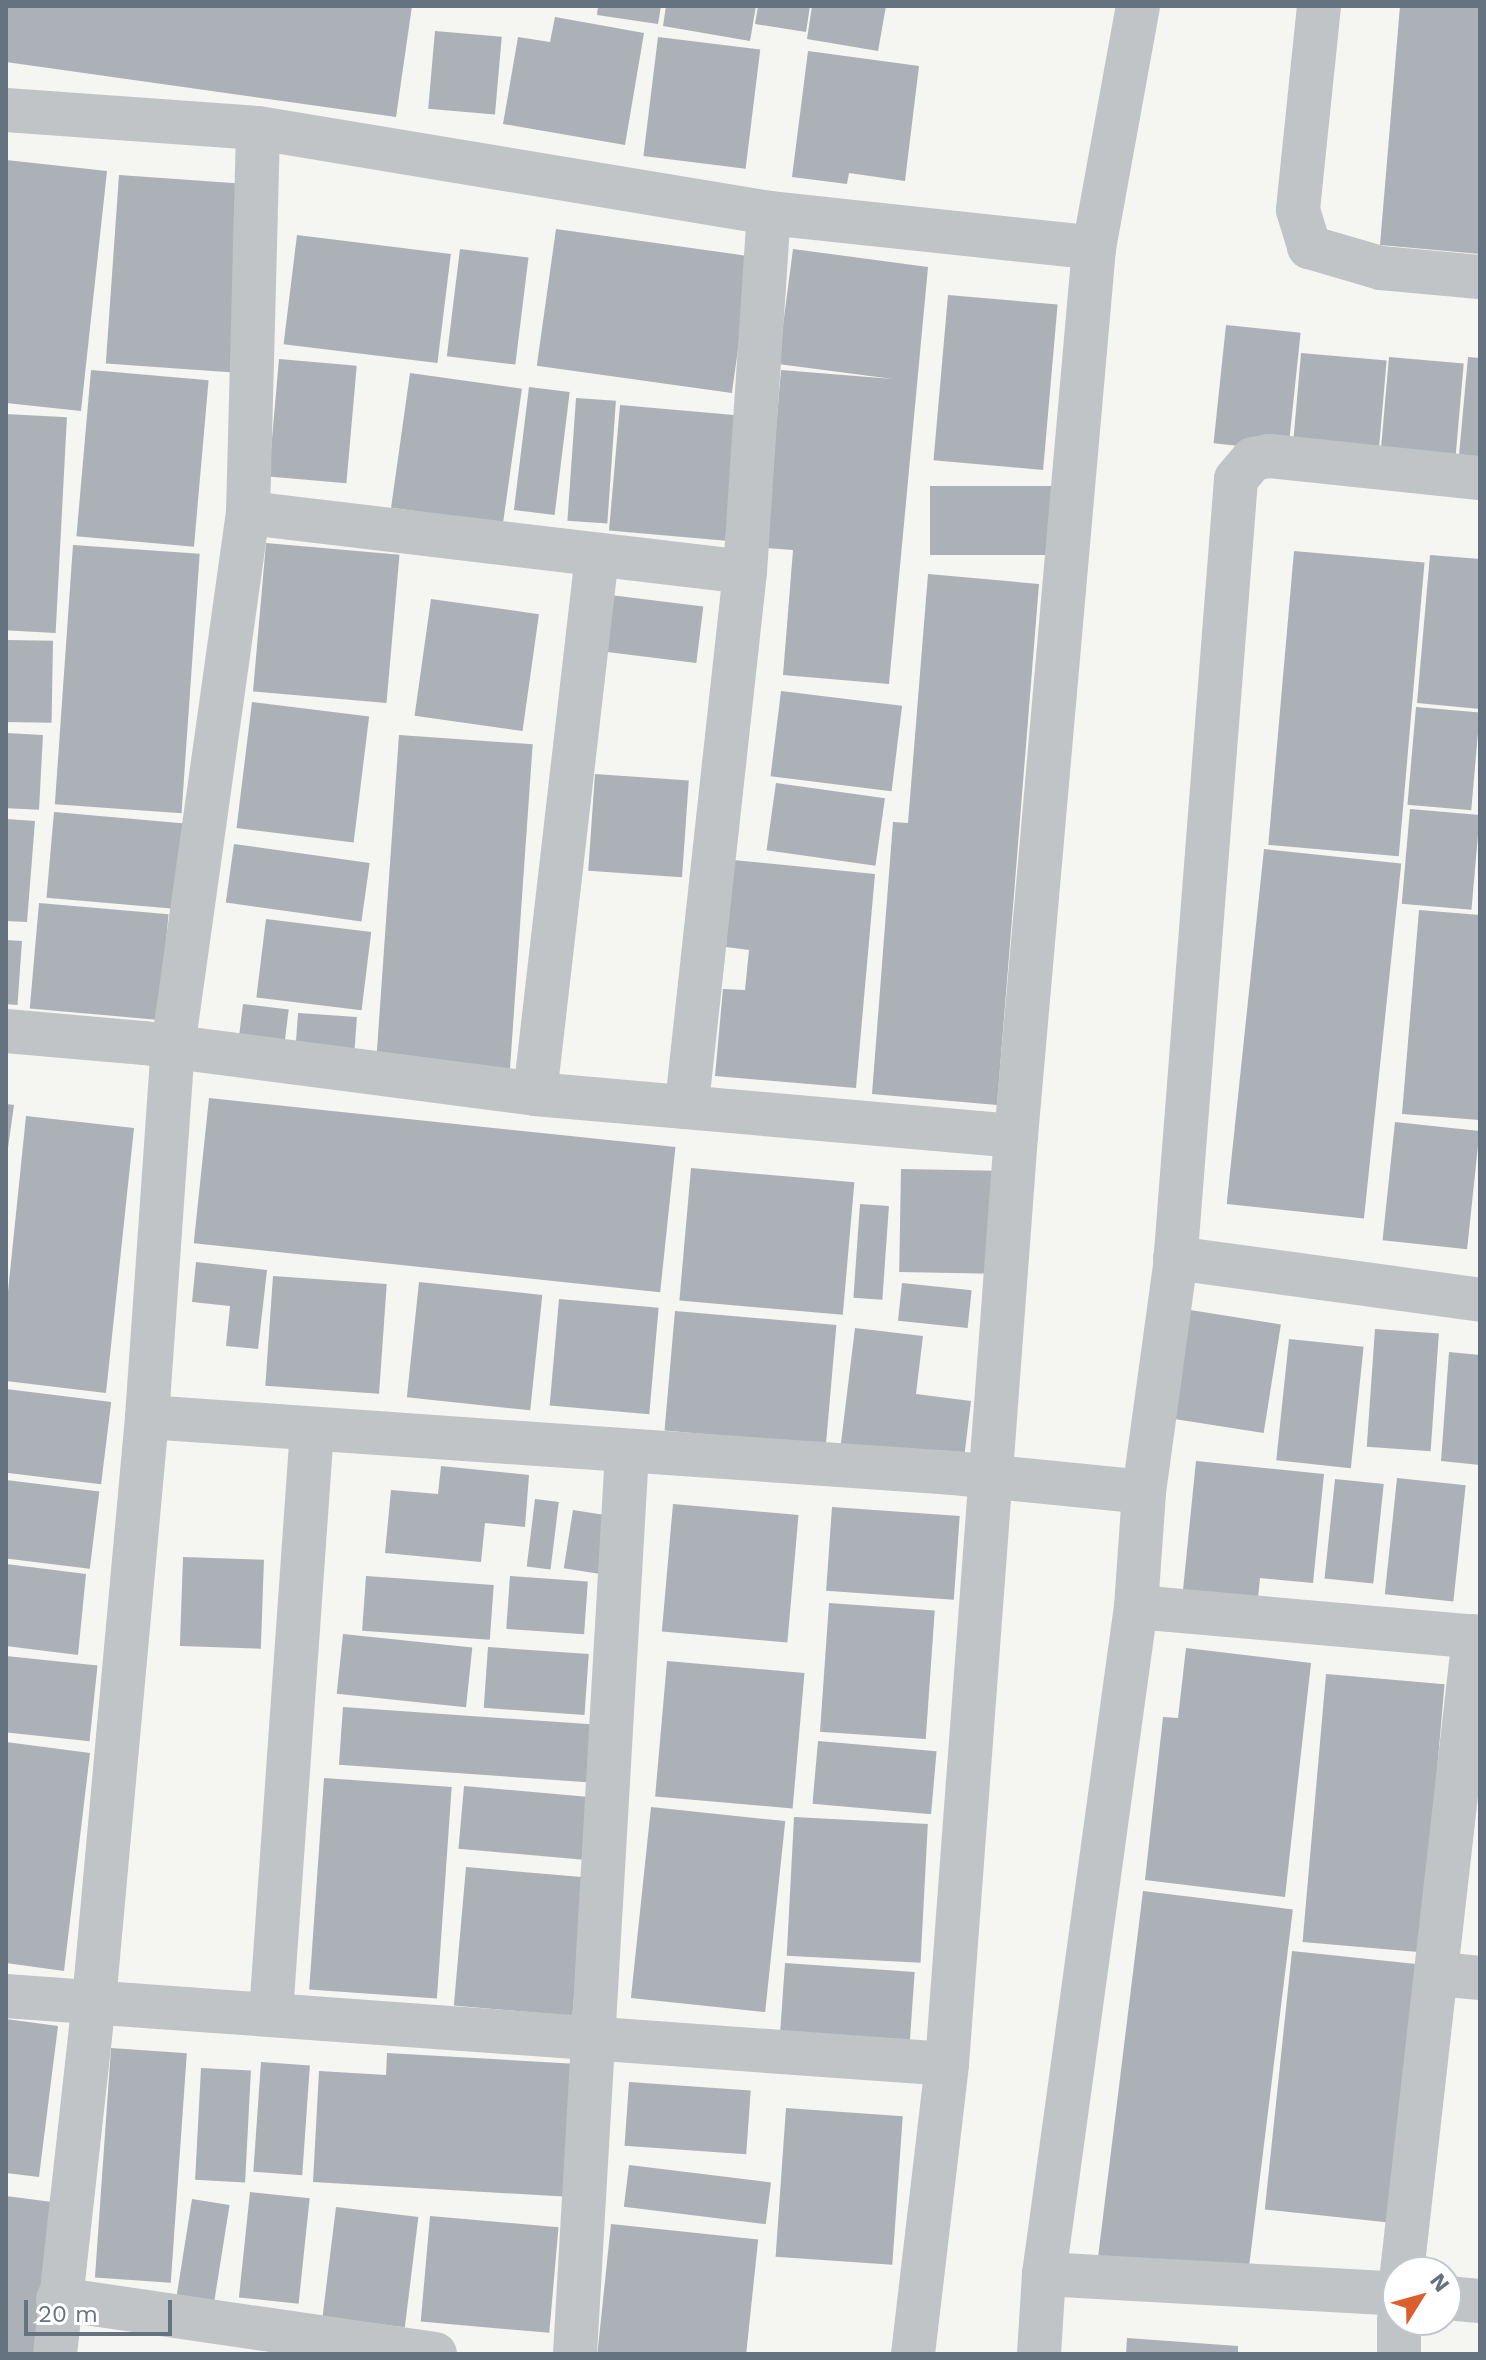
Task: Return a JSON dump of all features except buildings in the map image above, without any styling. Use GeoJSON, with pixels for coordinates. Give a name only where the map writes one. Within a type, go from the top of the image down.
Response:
{"type":"FeatureCollection","features":[{"type":"Feature","properties":{"kind":"street"},"geometry":{"type":"LineString","coordinates":[[913,2354],[947,2064],[999,1477],[1016,1136],[1094,248],[1138,6]]}},
{"type":"Feature","properties":{"kind":"street"},"geometry":{"type":"LineString","coordinates":[[1319,6],[1298,210],[1309,247],[1381,268],[1480,277]]}},
{"type":"Feature","properties":{"kind":"street"},"geometry":{"type":"LineString","coordinates":[[6,110],[258,128],[769,213],[1094,248]]}},
{"type":"Feature","properties":{"kind":"street"},"geometry":{"type":"LineString","coordinates":[[55,2354],[58,2299],[94,2001],[147,1417],[173,1047],[248,513],[258,128]]}},
{"type":"Feature","properties":{"kind":"street"},"geometry":{"type":"LineString","coordinates":[[687,1103],[745,572],[769,213]]}},
{"type":"Feature","properties":{"kind":"street"},"geometry":{"type":"LineString","coordinates":[[1039,2354],[1044,2274],[1136,1607],[1126,1490],[1175,1258],[1236,479],[1253,459],[1269,456],[1480,478]]}},
{"type":"Feature","properties":{"kind":"street"},"geometry":{"type":"LineString","coordinates":[[248,513],[745,572]]}},
{"type":"Feature","properties":{"kind":"street"},"geometry":{"type":"LineString","coordinates":[[535,1094],[597,556]]}},
{"type":"Feature","properties":{"kind":"street"},"geometry":{"type":"LineString","coordinates":[[6,1031],[173,1047],[535,1094],[687,1103],[1016,1136]]}},
{"type":"Feature","properties":{"kind":"street"},"geometry":{"type":"LineString","coordinates":[[1175,1258],[1480,1300]]}},
{"type":"Feature","properties":{"kind":"street"},"geometry":{"type":"LineString","coordinates":[[147,1417],[999,1477],[1126,1490]]}},
{"type":"Feature","properties":{"kind":"street"},"geometry":{"type":"LineString","coordinates":[[271,2013],[312,1430]]}},
{"type":"Feature","properties":{"kind":"street"},"geometry":{"type":"LineString","coordinates":[[575,2354],[596,2041],[627,1451]]}},
{"type":"Feature","properties":{"kind":"street"},"geometry":{"type":"LineString","coordinates":[[1136,1607],[1477,1636],[1460,1976],[1405,2256]]}},
{"type":"Feature","properties":{"kind":"street"},"geometry":{"type":"LineString","coordinates":[[6,1996],[947,2064]]}},
{"type":"Feature","properties":{"kind":"street"},"geometry":{"type":"LineString","coordinates":[[1044,2274],[1382,2293]]}},
{"type":"Feature","properties":{"kind":"street"},"geometry":{"type":"LineString","coordinates":[[58,2299],[435,2354]]}}]}
